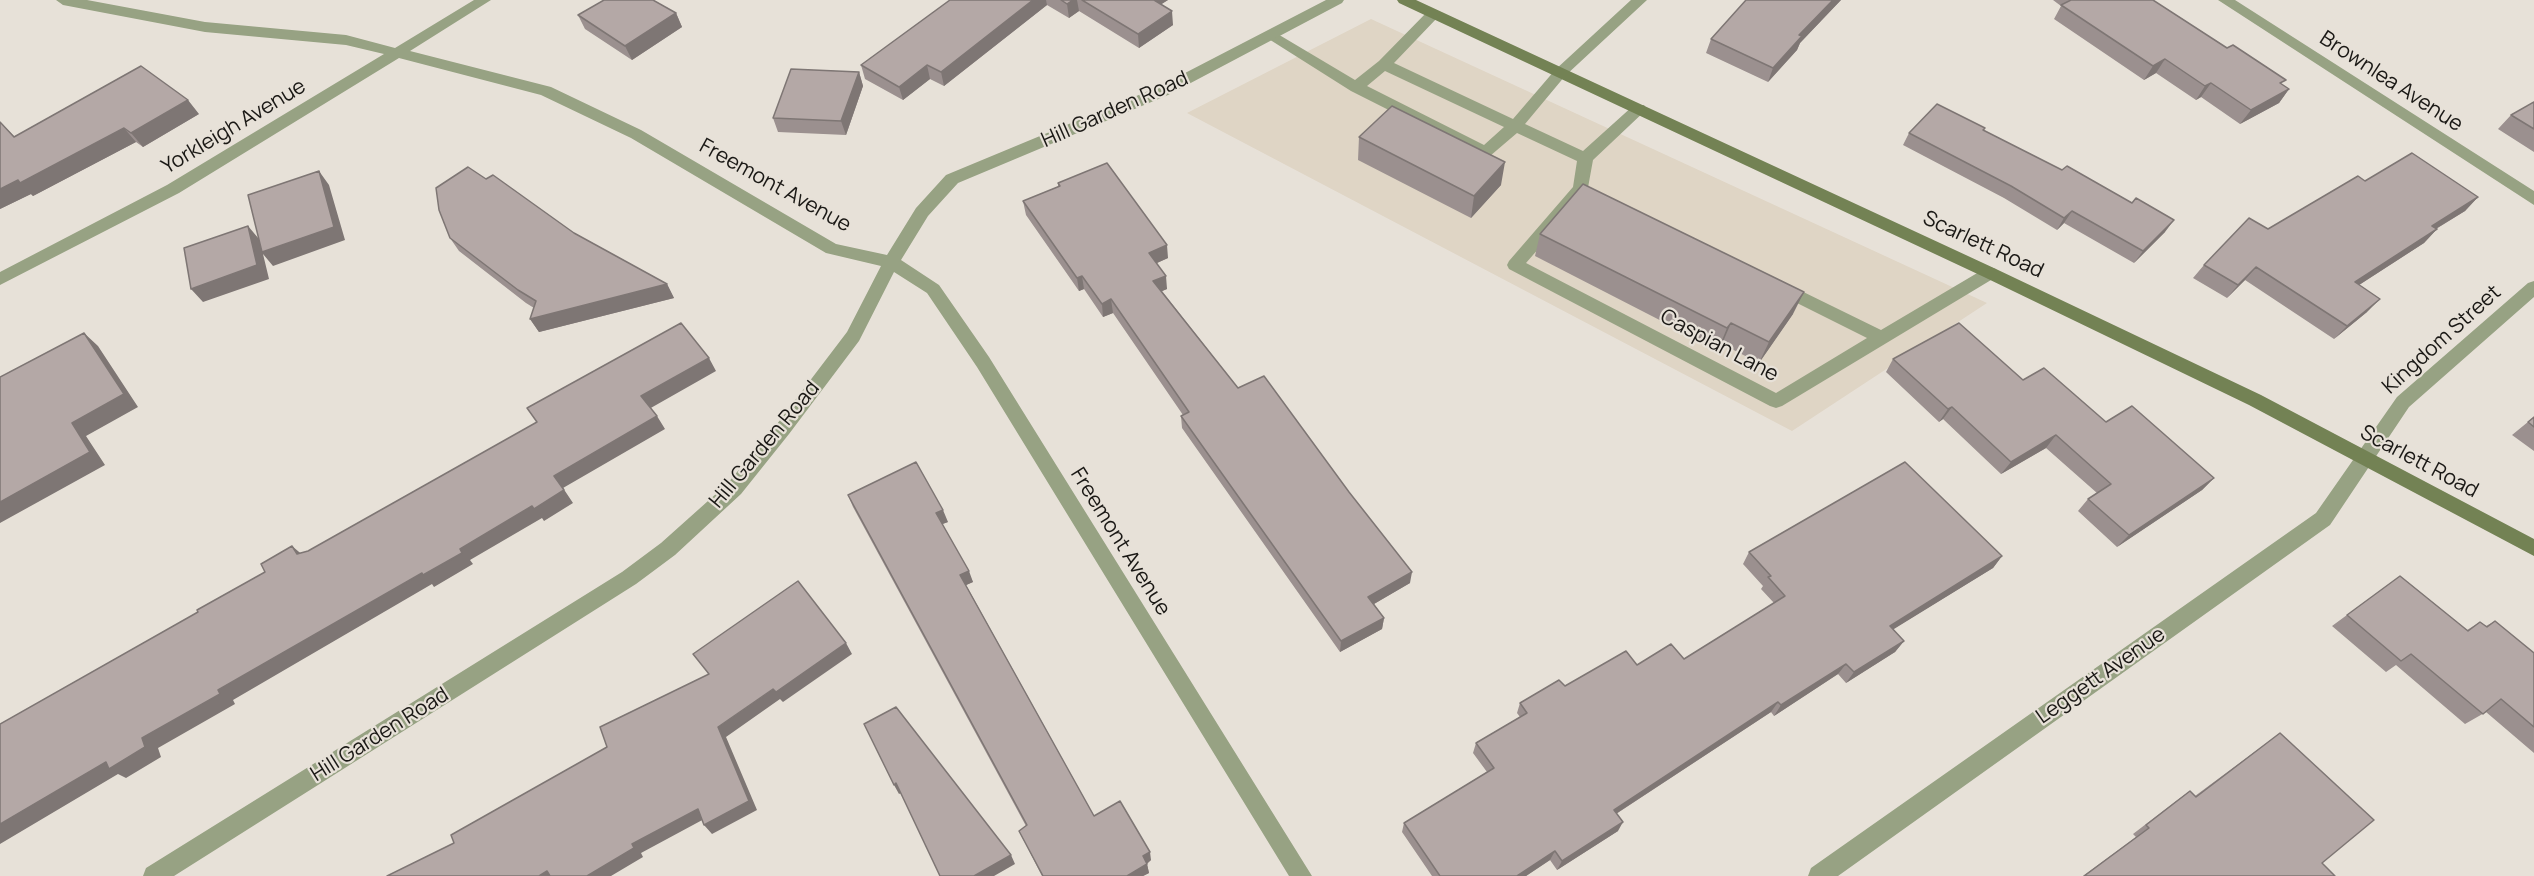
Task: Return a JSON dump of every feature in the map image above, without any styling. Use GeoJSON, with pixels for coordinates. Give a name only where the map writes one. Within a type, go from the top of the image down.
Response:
{"type":"FeatureCollection","features":[{"type":"Feature","properties":{"kind":"main road","name":"Scarlett Road"},"geometry":{"type":"LineString","coordinates":[[1404,0],[1990,273],[2255,400],[2534,548]]}},
{"type":"Feature","properties":{"kind":"street","name":"Freemont Avenue"},"geometry":{"type":"LineString","coordinates":[[63,0],[205,27],[346,40],[546,91],[636,134],[832,249],[891,262],[933,290],[983,362],[1301,876]]}},
{"type":"Feature","properties":{"kind":"street","name":"Yorkleigh Avenue"},"geometry":{"type":"LineString","coordinates":[[0,279],[173,189],[484,0]]}},
{"type":"Feature","properties":{"kind":"street","name":"Hill Garden Road"},"geometry":{"type":"LineString","coordinates":[[154,876],[629,578],[668,549],[734,489],[783,429],[853,336],[891,262],[922,212],[952,179],[1163,91],[1337,0]]}},
{"type":"Feature","properties":{"kind":"street"},"geometry":{"type":"LineString","coordinates":[[1271,36],[1356,87],[1485,152],[1515,126],[1560,73],[1641,0]]}},
{"type":"Feature","properties":{"kind":"street","name":"Brownlea Avenue"},"geometry":{"type":"LineString","coordinates":[[2225,0],[2534,199]]}},
{"type":"Feature","properties":{"kind":"street"},"geometry":{"type":"LineString","coordinates":[[1356,87],[1384,64],[1433,14]]}},
{"type":"Feature","properties":{"kind":"street"},"geometry":{"type":"LineString","coordinates":[[1384,64],[1585,159],[1639,109]]}},
{"type":"Feature","properties":{"kind":"street","name":"Caspian Lane"},"geometry":{"type":"LineString","coordinates":[[1585,159],[1587,191],[1515,265],[1776,401],[1990,273]]}},
{"type":"Feature","properties":{"kind":"street"},"geometry":{"type":"LineString","coordinates":[[1763,279],[1881,338]]}},
{"type":"Feature","properties":{"kind":"street","name":"Kingdom Street"},"geometry":{"type":"LineString","coordinates":[[2366,459],[2403,402],[2534,287]]}},
{"type":"Feature","properties":{"kind":"street","name":"Leggett Avenue"},"geometry":{"type":"LineString","coordinates":[[1819,876],[2323,519],[2366,459]]}},
{"type":"Feature","properties":{"kind":"shaded area"},"geometry":{"type":"Polygon","coordinates":[[[1371,19],[1987,303],[1792,431],[1187,113],[1371,19]]]}},
{"type":"Feature","properties":{"kind":"building"},"geometry":{"type":"Polygon","coordinates":[[[604,0],[653,0],[676,13],[625,46],[578,15],[604,0]]]}},
{"type":"Feature","properties":{"kind":"building"},"geometry":{"type":"Polygon","coordinates":[[[950,0],[1033,0],[941,72],[927,65],[899,87],[861,65],[950,0]]]}},
{"type":"Feature","properties":{"kind":"building"},"geometry":{"type":"Polygon","coordinates":[[[1061,0],[1073,0],[1067,4],[1061,0]]]}},
{"type":"Feature","properties":{"kind":"building"},"geometry":{"type":"Polygon","coordinates":[[[1082,0],[1154,0],[1172,11],[1138,34],[1082,0]]]}},
{"type":"Feature","properties":{"kind":"building"},"geometry":{"type":"Polygon","coordinates":[[[1746,0],[1833,0],[1799,35],[1802,36],[1773,68],[1711,39],[1746,0]]]}},
{"type":"Feature","properties":{"kind":"building"},"geometry":{"type":"Polygon","coordinates":[[[2071,0],[2153,0],[2227,48],[2233,45],[2286,80],[2280,83],[2289,89],[2251,110],[2211,83],[2205,86],[2165,59],[2153,66],[2061,5],[2071,0]]]}},
{"type":"Feature","properties":{"kind":"building"},"geometry":{"type":"Polygon","coordinates":[[[141,66],[188,100],[131,133],[124,128],[20,183],[18,180],[0,189],[0,122],[14,137],[141,66]]]}},
{"type":"Feature","properties":{"kind":"building"},"geometry":{"type":"Polygon","coordinates":[[[791,69],[859,72],[841,121],[773,118],[791,69]]]}},
{"type":"Feature","properties":{"kind":"building"},"geometry":{"type":"Polygon","coordinates":[[[2534,102],[2534,129],[2511,115],[2534,102]]]}},
{"type":"Feature","properties":{"kind":"building"},"geometry":{"type":"Polygon","coordinates":[[[1937,104],[2062,170],[2067,166],[2132,203],[2136,198],[2174,220],[2143,251],[2072,211],[2064,218],[2011,186],[1909,133],[1937,104]]]}},
{"type":"Feature","properties":{"kind":"building"},"geometry":{"type":"Polygon","coordinates":[[[1392,106],[1505,162],[1474,196],[1359,137],[1392,106]]]}},
{"type":"Feature","properties":{"kind":"building"},"geometry":{"type":"Polygon","coordinates":[[[2412,153],[2478,197],[2432,226],[2437,229],[2355,282],[2380,299],[2347,326],[2256,267],[2238,285],[2204,265],[2249,218],[2268,229],[2358,176],[2365,181],[2412,153]]]}},
{"type":"Feature","properties":{"kind":"building"},"geometry":{"type":"Polygon","coordinates":[[[1107,163],[1167,245],[1149,253],[1166,276],[1153,281],[1238,388],[1264,376],[1349,492],[1412,572],[1368,597],[1384,618],[1341,641],[1181,416],[1189,412],[1111,299],[1102,304],[1082,276],[1077,278],[1023,201],[1060,186],[1058,183],[1107,163]]]}},
{"type":"Feature","properties":{"kind":"building"},"geometry":{"type":"Polygon","coordinates":[[[468,167],[486,179],[493,175],[574,233],[667,284],[530,319],[536,301],[450,238],[439,210],[436,188],[468,167]]]}},
{"type":"Feature","properties":{"kind":"building"},"geometry":{"type":"Polygon","coordinates":[[[319,171],[334,227],[262,252],[248,195],[319,171]]]}},
{"type":"Feature","properties":{"kind":"building"},"geometry":{"type":"Polygon","coordinates":[[[1583,184],[1804,292],[1769,342],[1731,323],[1727,328],[1540,234],[1583,184]]]}},
{"type":"Feature","properties":{"kind":"building"},"geometry":{"type":"Polygon","coordinates":[[[248,226],[257,265],[191,289],[184,248],[248,226]]]}},
{"type":"Feature","properties":{"kind":"building"},"geometry":{"type":"Polygon","coordinates":[[[681,323],[709,358],[641,396],[657,416],[554,476],[564,490],[534,509],[532,506],[460,549],[462,553],[423,575],[422,573],[218,690],[220,694],[142,738],[145,747],[109,769],[106,762],[0,824],[0,724],[265,572],[261,564],[292,546],[297,554],[308,551],[537,422],[527,408],[681,323]]]}},
{"type":"Feature","properties":{"kind":"building"},"geometry":{"type":"Polygon","coordinates":[[[1959,323],[2023,380],[2044,368],[2106,422],[2132,406],[2214,478],[2129,535],[2088,499],[2111,484],[2056,435],[2011,462],[1952,407],[1948,409],[1893,359],[1959,323]]]}},
{"type":"Feature","properties":{"kind":"building"},"geometry":{"type":"Polygon","coordinates":[[[84,333],[124,394],[72,423],[90,452],[0,502],[0,377],[84,333]]]}},
{"type":"Feature","properties":{"kind":"building"},"geometry":{"type":"Polygon","coordinates":[[[2534,417],[2534,427],[2528,422],[2534,417]]]}},
{"type":"Feature","properties":{"kind":"building"},"geometry":{"type":"Polygon","coordinates":[[[916,462],[943,510],[936,513],[969,571],[960,575],[1094,816],[1120,801],[1150,852],[1143,856],[1147,864],[1127,876],[1043,876],[1019,831],[1027,825],[848,495],[916,462]]]}},
{"type":"Feature","properties":{"kind":"building"},"geometry":{"type":"Polygon","coordinates":[[[1905,462],[2002,556],[1890,626],[1904,641],[1854,672],[1846,664],[1781,705],[1778,702],[1614,810],[1623,822],[1562,861],[1555,851],[1517,876],[1440,876],[1404,823],[1494,768],[1476,743],[1527,713],[1520,703],[1559,680],[1565,686],[1626,651],[1637,665],[1671,644],[1684,659],[1785,596],[1768,577],[1771,576],[1749,552],[1905,462]]]}},
{"type":"Feature","properties":{"kind":"building"},"geometry":{"type":"Polygon","coordinates":[[[2400,576],[2468,631],[2480,622],[2487,627],[2495,621],[2534,653],[2534,727],[2501,699],[2483,714],[2411,654],[2401,661],[2347,615],[2400,576]]]}},
{"type":"Feature","properties":{"kind":"building"},"geometry":{"type":"Polygon","coordinates":[[[798,581],[846,643],[776,692],[773,689],[718,727],[749,801],[704,825],[698,809],[632,844],[634,848],[587,876],[550,876],[547,871],[539,876],[387,876],[454,843],[451,835],[607,747],[600,727],[709,674],[693,654],[798,581]]]}},
{"type":"Feature","properties":{"kind":"building"},"geometry":{"type":"Polygon","coordinates":[[[896,707],[1011,855],[974,876],[940,876],[896,783],[894,785],[864,724],[896,707]]]}},
{"type":"Feature","properties":{"kind":"building"},"geometry":{"type":"Polygon","coordinates":[[[2280,733],[2374,820],[2322,863],[2335,876],[2084,876],[2149,828],[2146,825],[2190,791],[2196,797],[2280,733]]]}}]}
